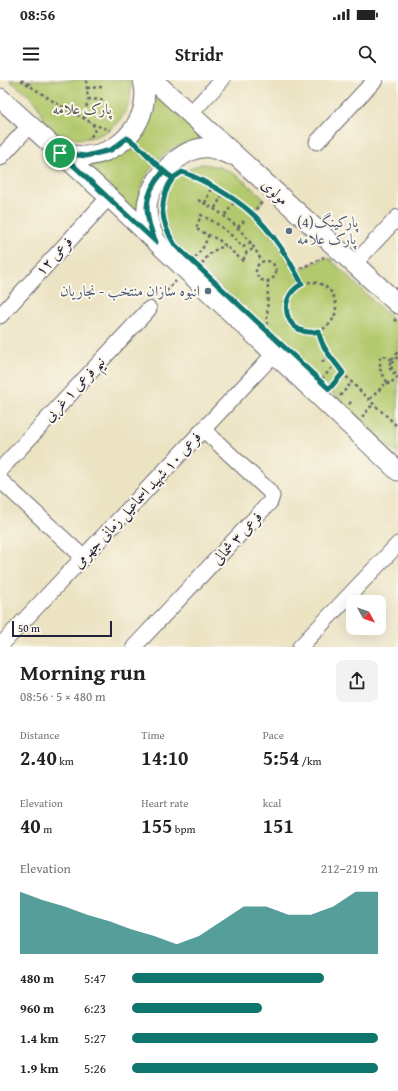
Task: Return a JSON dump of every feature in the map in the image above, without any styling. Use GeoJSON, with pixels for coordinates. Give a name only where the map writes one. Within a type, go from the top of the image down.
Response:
{"type":"FeatureCollection","features":[{"type":"Feature","properties":{"kind":"street"},"geometry":{"type":"LineString","coordinates":[[60,153],[86,156],[111,150],[120,134],[139,122],[144,106],[145,90],[143,80]]}},
{"type":"Feature","properties":{"kind":"street","name":"مولوی"},"geometry":{"type":"LineString","coordinates":[[152,80],[398,304]]}},
{"type":"Feature","properties":{"kind":"street"},"geometry":{"type":"LineString","coordinates":[[190,114],[222,80]]}},
{"type":"Feature","properties":{"kind":"street"},"geometry":{"type":"LineString","coordinates":[[318,142],[375,80]]}},
{"type":"Feature","properties":{"kind":"street"},"geometry":{"type":"LineString","coordinates":[[0,98],[156,242],[193,267],[274,354],[398,471]]}},
{"type":"Feature","properties":{"kind":"street"},"geometry":{"type":"LineString","coordinates":[[0,158],[30,126]]}},
{"type":"Feature","properties":{"kind":"street"},"geometry":{"type":"LineString","coordinates":[[156,242],[146,216],[147,204],[152,190],[163,172],[186,153],[209,148],[236,156]]}},
{"type":"Feature","properties":{"kind":"street","name":"فرعی ۱۲"},"geometry":{"type":"LineString","coordinates":[[0,316],[109,197]]}},
{"type":"Feature","properties":{"kind":"street"},"geometry":{"type":"LineString","coordinates":[[354,264],[398,217]]}},
{"type":"Feature","properties":{"kind":"street","name":"نیم فرعی ۱ غربی"},"geometry":{"type":"LineString","coordinates":[[0,470],[149,309]]}},
{"type":"Feature","properties":{"kind":"street","name":"فرعی ۱۰ شهید اسماعیل زمانی جهرمی"},"geometry":{"type":"LineString","coordinates":[[0,646],[274,354]]}},
{"type":"Feature","properties":{"kind":"street","name":"فرعی ۳ شمالی"},"geometry":{"type":"LineString","coordinates":[[134,647],[270,502],[272,496],[270,491],[204,430]]}},
{"type":"Feature","properties":{"kind":"street"},"geometry":{"type":"LineString","coordinates":[[0,480],[83,557]]}},
{"type":"Feature","properties":{"kind":"street"},"geometry":{"type":"LineString","coordinates":[[300,647],[398,544]]}},
{"type":"Feature","properties":{"kind":"path"},"geometry":{"type":"LineString","coordinates":[[21,80],[84,119],[101,128],[120,134],[136,143],[163,172]]}},
{"type":"Feature","properties":{"kind":"path"},"geometry":{"type":"LineString","coordinates":[[28,85],[32,80]]}},
{"type":"Feature","properties":{"kind":"path"},"geometry":{"type":"LineString","coordinates":[[84,119],[88,99],[86,80]]}},
{"type":"Feature","properties":{"kind":"path"},"geometry":{"type":"LineString","coordinates":[[87,88],[103,87]]}},
{"type":"Feature","properties":{"kind":"path"},"geometry":{"type":"LineString","coordinates":[[88,99],[103,100]]}},
{"type":"Feature","properties":{"kind":"path"},"geometry":{"type":"LineString","coordinates":[[92,123],[95,128],[94,132],[84,140],[98,137]]}},
{"type":"Feature","properties":{"kind":"path"},"geometry":{"type":"LineString","coordinates":[[103,135],[120,134]]}},
{"type":"Feature","properties":{"kind":"path"},"geometry":{"type":"LineString","coordinates":[[187,170],[182,172],[224,192],[236,200],[273,236],[288,258],[302,284]]}},
{"type":"Feature","properties":{"kind":"path"},"geometry":{"type":"LineString","coordinates":[[205,203],[212,186]]}},
{"type":"Feature","properties":{"kind":"path"},"geometry":{"type":"LineString","coordinates":[[215,208],[224,192]]}},
{"type":"Feature","properties":{"kind":"path"},"geometry":{"type":"LineString","coordinates":[[260,194],[265,199]]}},
{"type":"Feature","properties":{"kind":"path"},"geometry":{"type":"LineString","coordinates":[[198,200],[215,208],[238,227],[255,248],[262,262]]}},
{"type":"Feature","properties":{"kind":"path"},"geometry":{"type":"LineString","coordinates":[[225,215],[236,200]]}},
{"type":"Feature","properties":{"kind":"path"},"geometry":{"type":"LineString","coordinates":[[251,243],[243,248],[226,230],[213,220],[201,215],[196,229],[209,234],[226,246],[244,262],[244,256],[247,252],[255,248]]}},
{"type":"Feature","properties":{"kind":"path"},"geometry":{"type":"LineString","coordinates":[[238,227],[244,221]]}},
{"type":"Feature","properties":{"kind":"path"},"geometry":{"type":"LineString","coordinates":[[193,267],[209,234]]}},
{"type":"Feature","properties":{"kind":"path"},"geometry":{"type":"LineString","coordinates":[[149,309],[210,252],[217,248],[226,246]]}},
{"type":"Feature","properties":{"kind":"path"},"geometry":{"type":"LineString","coordinates":[[268,281],[260,278],[257,272],[258,266],[262,262],[268,262],[275,267],[274,276],[268,281],[266,322],[270,331]]}},
{"type":"Feature","properties":{"kind":"path"},"geometry":{"type":"LineString","coordinates":[[310,282],[319,283],[331,292],[335,300],[335,316],[330,323],[319,331],[307,332],[299,330],[288,317],[287,301],[290,294],[302,284],[310,282]]}},
{"type":"Feature","properties":{"kind":"path"},"geometry":{"type":"LineString","coordinates":[[319,331],[320,338],[330,356],[343,373],[398,427]]}},
{"type":"Feature","properties":{"kind":"path"},"geometry":{"type":"LineString","coordinates":[[370,399],[387,382],[389,384],[398,377],[391,367],[392,359],[398,352]]}},
{"type":"Feature","properties":{"kind":"path"},"geometry":{"type":"LineString","coordinates":[[322,362],[330,356]]}},
{"type":"Feature","properties":{"kind":"path"},"geometry":{"type":"LineString","coordinates":[[387,382],[380,369],[380,358],[384,356],[392,359],[398,357]]}},
{"type":"Feature","properties":{"kind":"path"},"geometry":{"type":"LineString","coordinates":[[324,385],[320,381],[336,363]]}},
{"type":"Feature","properties":{"kind":"path"},"geometry":{"type":"LineString","coordinates":[[329,389],[343,373]]}},
{"type":"Feature","properties":{"kind":"path"},"geometry":{"type":"LineString","coordinates":[[339,398],[352,382]]}},
{"type":"Feature","properties":{"kind":"path"},"geometry":{"type":"LineString","coordinates":[[334,394],[347,406]]}},
{"type":"Feature","properties":{"kind":"path"},"geometry":{"type":"LineString","coordinates":[[357,415],[361,419],[374,403]]}},
{"type":"Feature","properties":{"kind":"green space","name":"پارک علامه"},"geometry":{"type":"Polygon","coordinates":[[[9,80],[130,80],[130,95],[126,109],[118,121],[108,130],[95,136],[82,139],[67,137],[53,131],[45,121],[35,102],[9,80]]]}},
{"type":"Feature","properties":{"kind":"green space","name":"پارک علامه"},"geometry":{"type":"Polygon","coordinates":[[[153,91],[205,137],[205,140],[178,146],[167,152],[158,160],[144,181],[138,208],[134,210],[86,166],[100,159],[153,91]]]}},
{"type":"Feature","properties":{"kind":"green space"},"geometry":{"type":"Polygon","coordinates":[[[201,164],[211,165],[229,171],[243,180],[264,199],[252,214],[278,242],[295,272],[325,258],[330,259],[398,325],[398,455],[176,245],[171,237],[165,221],[163,212],[164,195],[174,179],[187,170],[201,164]]]}},
{"type":"Feature","properties":{"kind":"place","name":"پارکینگ(4) پارک علامه"},"geometry":{"type":"Point","coordinates":[289,231]}},
{"type":"Feature","properties":{"kind":"place","name":"انبوه سازان منتخب - نجاریان"},"geometry":{"type":"Point","coordinates":[208,291]}},
{"type":"Feature","properties":{"kind":"route"},"geometry":{"type":"LineString","coordinates":[[60,153],[86,156],[111,150],[127,138],[136,143],[163,172],[173,178],[164,195],[162,214],[165,226],[175,245],[329,389],[343,373],[326,350],[320,338],[319,331],[307,332],[299,330],[288,317],[286,309],[287,301],[290,294],[302,284],[280,244],[242,204],[224,192],[188,174],[182,172],[173,178],[163,172],[152,190],[147,204],[146,216],[156,242],[60,153]]}}]}
